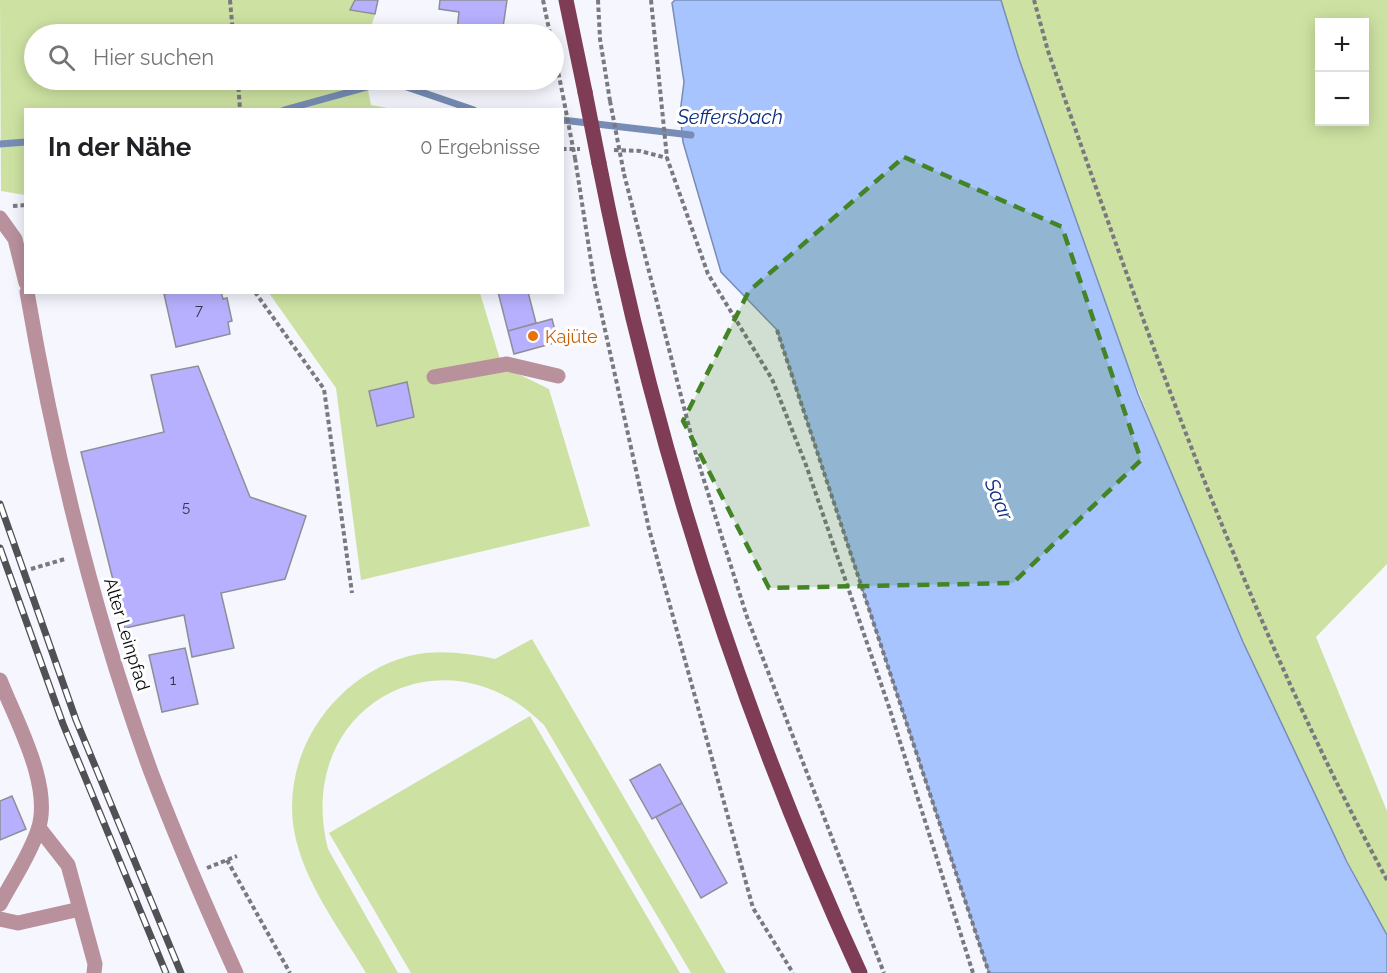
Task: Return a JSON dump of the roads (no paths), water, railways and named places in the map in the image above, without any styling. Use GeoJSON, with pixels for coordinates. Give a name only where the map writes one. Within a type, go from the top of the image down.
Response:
{"type":"FeatureCollection","features":[{"type":"Feature","properties":{"kind":"main road"},"geometry":{"type":"LineString","coordinates":[[566,0],[619,262],[640,348],[705,575],[750,711],[784,798],[860,973]]}},
{"type":"Feature","properties":{"kind":"street"},"geometry":{"type":"LineString","coordinates":[[0,218],[15,239],[24,275]]}},
{"type":"Feature","properties":{"kind":"street","name":"Alter Leinpfad"},"geometry":{"type":"LineString","coordinates":[[27,294],[55,440],[103,625],[152,772],[236,973]]}},
{"type":"Feature","properties":{"kind":"street"},"geometry":{"type":"LineString","coordinates":[[434,377],[507,364],[558,376]]}},
{"type":"Feature","properties":{"kind":"street"},"geometry":{"type":"LineString","coordinates":[[0,680],[39,779],[43,804],[39,828],[25,863],[1,900]]}},
{"type":"Feature","properties":{"kind":"street"},"geometry":{"type":"LineString","coordinates":[[39,828],[68,866],[95,964],[94,973]]}},
{"type":"Feature","properties":{"kind":"street"},"geometry":{"type":"LineString","coordinates":[[0,919],[18,923],[80,909]]}},
{"type":"Feature","properties":{"kind":"water","name":"Saar"},"geometry":{"type":"Polygon","coordinates":[[[675,0],[1001,0],[1019,59],[1138,394],[1243,642],[1347,862],[1387,935],[1387,973],[989,973],[777,330],[721,272],[683,142],[680,113],[684,82],[672,3],[675,0]]]}},
{"type":"Feature","properties":{"kind":"waterway","name":"Seffersbach"},"geometry":{"type":"LineString","coordinates":[[291,108],[356,90]]}},
{"type":"Feature","properties":{"kind":"waterway","name":"Seffersbach"},"geometry":{"type":"LineString","coordinates":[[415,90],[468,108]]}},
{"type":"Feature","properties":{"kind":"waterway","name":"Seffersbach"},"geometry":{"type":"LineString","coordinates":[[564,120],[691,135]]}},
{"type":"Feature","properties":{"kind":"waterway","name":"Seffersbach"},"geometry":{"type":"LineString","coordinates":[[0,144],[24,142]]}},
{"type":"Feature","properties":{"kind":"railway"},"geometry":{"type":"LineString","coordinates":[[0,504],[76,720],[181,973]]}},
{"type":"Feature","properties":{"kind":"railway"},"geometry":{"type":"LineString","coordinates":[[0,548],[63,724],[166,973]]}},
{"type":"Feature","properties":{"kind":"place","name":"Kajüte"},"geometry":{"type":"Point","coordinates":[533,336]}}]}
